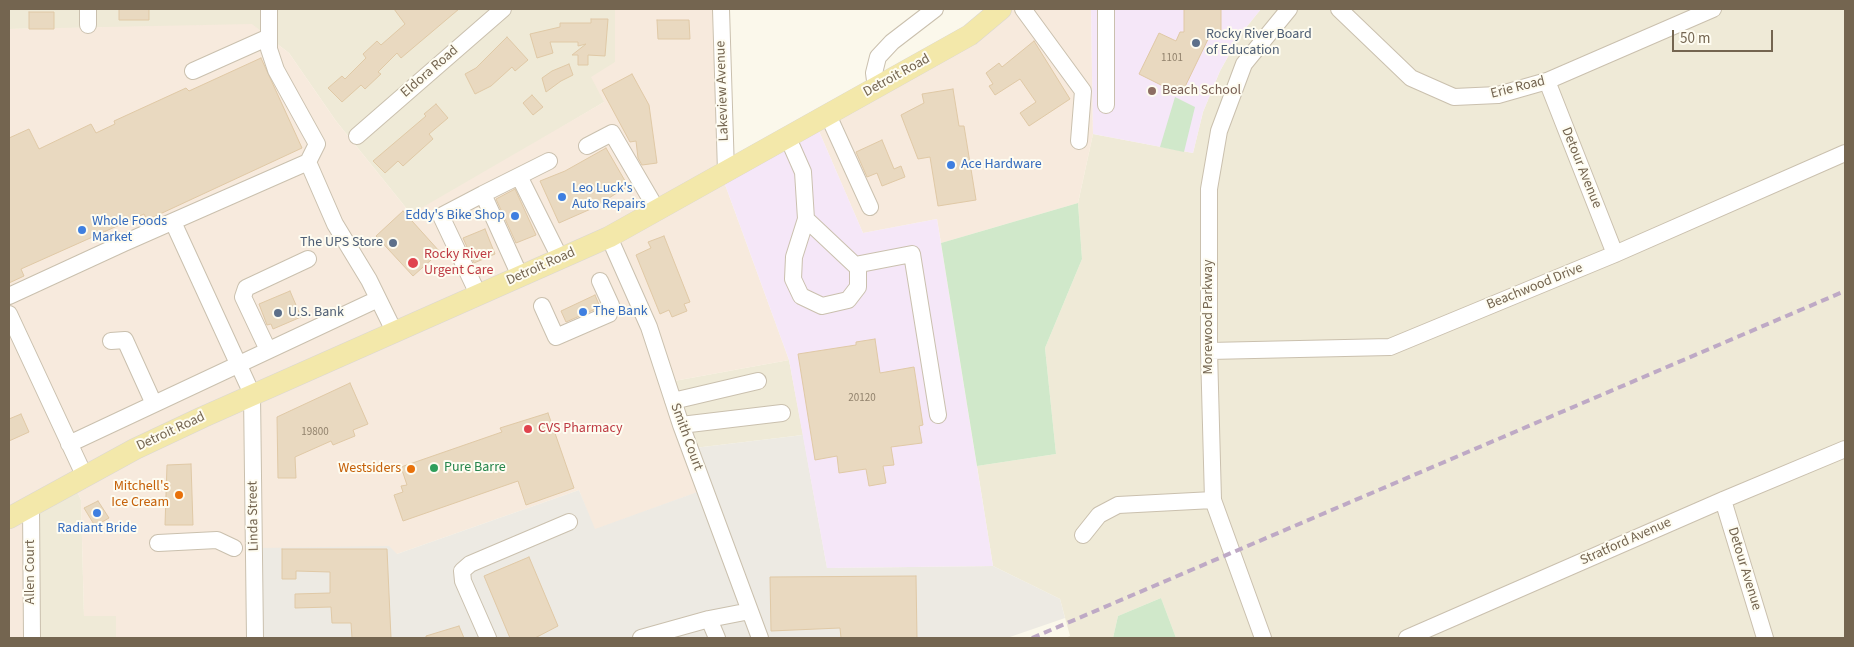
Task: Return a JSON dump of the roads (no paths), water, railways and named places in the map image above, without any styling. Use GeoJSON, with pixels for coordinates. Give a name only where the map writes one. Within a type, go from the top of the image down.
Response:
{"type":"FeatureCollection","features":[{"type":"Feature","properties":{"kind":"main road","name":"Detroit Road"},"geometry":{"type":"LineString","coordinates":[[9,518],[135,449],[252,394],[608,236],[788,138],[970,35],[1000,9]]}},
{"type":"Feature","properties":{"kind":"street"},"geometry":{"type":"LineString","coordinates":[[9,296],[308,162],[317,144],[276,70],[269,49],[269,9]]}},
{"type":"Feature","properties":{"kind":"street","name":"Eldora Road"},"geometry":{"type":"LineString","coordinates":[[357,136],[503,9]]}},
{"type":"Feature","properties":{"kind":"street","name":"Lakeview Avenue"},"geometry":{"type":"LineString","coordinates":[[720,9],[726,172]]}},
{"type":"Feature","properties":{"kind":"street"},"geometry":{"type":"LineString","coordinates":[[876,88],[874,74],[878,57],[892,42],[935,9]]}},
{"type":"Feature","properties":{"kind":"street"},"geometry":{"type":"LineString","coordinates":[[1023,9],[1083,90],[1079,141]]}},
{"type":"Feature","properties":{"kind":"street"},"geometry":{"type":"LineString","coordinates":[[1106,9],[1106,105]]}},
{"type":"Feature","properties":{"kind":"street","name":"Morewood Parkway"},"geometry":{"type":"LineString","coordinates":[[1263,638],[1214,500],[1209,351],[1209,189],[1219,130],[1244,64],[1289,9]]}},
{"type":"Feature","properties":{"kind":"street","name":"Erie Road"},"geometry":{"type":"LineString","coordinates":[[1339,9],[1410,78],[1454,96],[1498,95],[1547,81],[1713,9]]}},
{"type":"Feature","properties":{"kind":"street"},"geometry":{"type":"LineString","coordinates":[[193,71],[269,36]]}},
{"type":"Feature","properties":{"kind":"street","name":"Detour Avenue"},"geometry":{"type":"LineString","coordinates":[[1547,81],[1615,254]]}},
{"type":"Feature","properties":{"kind":"street"},"geometry":{"type":"LineString","coordinates":[[828,115],[870,207]]}},
{"type":"Feature","properties":{"kind":"street"},"geometry":{"type":"LineString","coordinates":[[587,146],[612,133],[657,210]]}},
{"type":"Feature","properties":{"kind":"street"},"geometry":{"type":"LineString","coordinates":[[788,138],[803,172],[806,218],[794,257],[793,279],[801,296],[822,306],[848,300],[858,287],[858,268],[806,218]]}},
{"type":"Feature","properties":{"kind":"street","name":"Beachwood Drive"},"geometry":{"type":"LineString","coordinates":[[1209,351],[1390,347],[1615,254],[1845,153]]}},
{"type":"Feature","properties":{"kind":"street"},"geometry":{"type":"LineString","coordinates":[[478,294],[440,216],[548,161]]}},
{"type":"Feature","properties":{"kind":"street"},"geometry":{"type":"LineString","coordinates":[[308,162],[335,224],[378,299],[394,332]]}},
{"type":"Feature","properties":{"kind":"street"},"geometry":{"type":"LineString","coordinates":[[519,176],[560,258]]}},
{"type":"Feature","properties":{"kind":"street"},"geometry":{"type":"LineString","coordinates":[[482,194],[520,276]]}},
{"type":"Feature","properties":{"kind":"street"},"geometry":{"type":"LineString","coordinates":[[173,222],[252,394]]}},
{"type":"Feature","properties":{"kind":"street","name":"Smith Court"},"geometry":{"type":"LineString","coordinates":[[608,236],[649,327],[681,425],[760,638]]}},
{"type":"Feature","properties":{"kind":"street"},"geometry":{"type":"LineString","coordinates":[[855,265],[912,254],[938,415]]}},
{"type":"Feature","properties":{"kind":"street"},"geometry":{"type":"LineString","coordinates":[[268,350],[243,297],[246,288],[308,259]]}},
{"type":"Feature","properties":{"kind":"street"},"geometry":{"type":"LineString","coordinates":[[542,306],[556,337],[591,322],[609,314],[611,305],[600,281]]}},
{"type":"Feature","properties":{"kind":"street"},"geometry":{"type":"LineString","coordinates":[[69,444],[378,299]]}},
{"type":"Feature","properties":{"kind":"street"},"geometry":{"type":"LineString","coordinates":[[9,314],[85,477]]}},
{"type":"Feature","properties":{"kind":"street"},"geometry":{"type":"LineString","coordinates":[[111,341],[125,340],[154,404]]}},
{"type":"Feature","properties":{"kind":"street"},"geometry":{"type":"LineString","coordinates":[[673,401],[758,381]]}},
{"type":"Feature","properties":{"kind":"street","name":"Linda Street"},"geometry":{"type":"LineString","coordinates":[[252,394],[255,638]]}},
{"type":"Feature","properties":{"kind":"street"},"geometry":{"type":"LineString","coordinates":[[681,425],[782,413]]}},
{"type":"Feature","properties":{"kind":"street","name":"Stratford Avenue"},"geometry":{"type":"LineString","coordinates":[[1407,638],[1723,500],[1845,449]]}},
{"type":"Feature","properties":{"kind":"street"},"geometry":{"type":"LineString","coordinates":[[1083,535],[1099,515],[1118,505],[1214,500]]}},
{"type":"Feature","properties":{"kind":"street","name":"Detour Avenue"},"geometry":{"type":"LineString","coordinates":[[1723,500],[1765,638]]}},
{"type":"Feature","properties":{"kind":"street","name":"Allen Court"},"geometry":{"type":"LineString","coordinates":[[31,506],[32,638]]}},
{"type":"Feature","properties":{"kind":"street"},"geometry":{"type":"LineString","coordinates":[[488,638],[463,581],[462,571],[470,564],[569,522]]}},
{"type":"Feature","properties":{"kind":"street"},"geometry":{"type":"LineString","coordinates":[[158,542],[217,540],[234,548]]}},
{"type":"Feature","properties":{"kind":"street"},"geometry":{"type":"LineString","coordinates":[[641,638],[709,619],[750,612]]}},
{"type":"Feature","properties":{"kind":"street"},"geometry":{"type":"LineString","coordinates":[[709,619],[717,638]]}},
{"type":"Feature","properties":{"kind":"railway"},"geometry":{"type":"LineString","coordinates":[[1032,638],[1845,291]]}},
{"type":"Feature","properties":{"kind":"place","name":"Rocky River Board of Education"},"geometry":{"type":"Point","coordinates":[1196,43]}},
{"type":"Feature","properties":{"kind":"place","name":"Beach School"},"geometry":{"type":"Point","coordinates":[1152,91]}},
{"type":"Feature","properties":{"kind":"place","name":"Ace Hardware"},"geometry":{"type":"Point","coordinates":[951,165]}},
{"type":"Feature","properties":{"kind":"place","name":"Leo Luck's Auto Repairs"},"geometry":{"type":"Point","coordinates":[562,197]}},
{"type":"Feature","properties":{"kind":"place","name":"Eddy's Bike Shop"},"geometry":{"type":"Point","coordinates":[515,216]}},
{"type":"Feature","properties":{"kind":"place","name":"Whole Foods Market"},"geometry":{"type":"Point","coordinates":[82,230]}},
{"type":"Feature","properties":{"kind":"place","name":"The UPS Store"},"geometry":{"type":"Point","coordinates":[393,243]}},
{"type":"Feature","properties":{"kind":"place","name":"Rocky River Urgent Care"},"geometry":{"type":"Point","coordinates":[413,263]}},
{"type":"Feature","properties":{"kind":"place","name":"The Bank"},"geometry":{"type":"Point","coordinates":[583,312]}},
{"type":"Feature","properties":{"kind":"place","name":"U.S. Bank"},"geometry":{"type":"Point","coordinates":[278,313]}},
{"type":"Feature","properties":{"kind":"place","name":"CVS Pharmacy"},"geometry":{"type":"Point","coordinates":[528,429]}},
{"type":"Feature","properties":{"kind":"place","name":"Pure Barre"},"geometry":{"type":"Point","coordinates":[434,468]}},
{"type":"Feature","properties":{"kind":"place","name":"Westsiders"},"geometry":{"type":"Point","coordinates":[411,469]}},
{"type":"Feature","properties":{"kind":"place","name":"Mitchell's Ice Cream"},"geometry":{"type":"Point","coordinates":[179,495]}},
{"type":"Feature","properties":{"kind":"place","name":"Radiant Bride"},"geometry":{"type":"Point","coordinates":[97,513]}}]}
